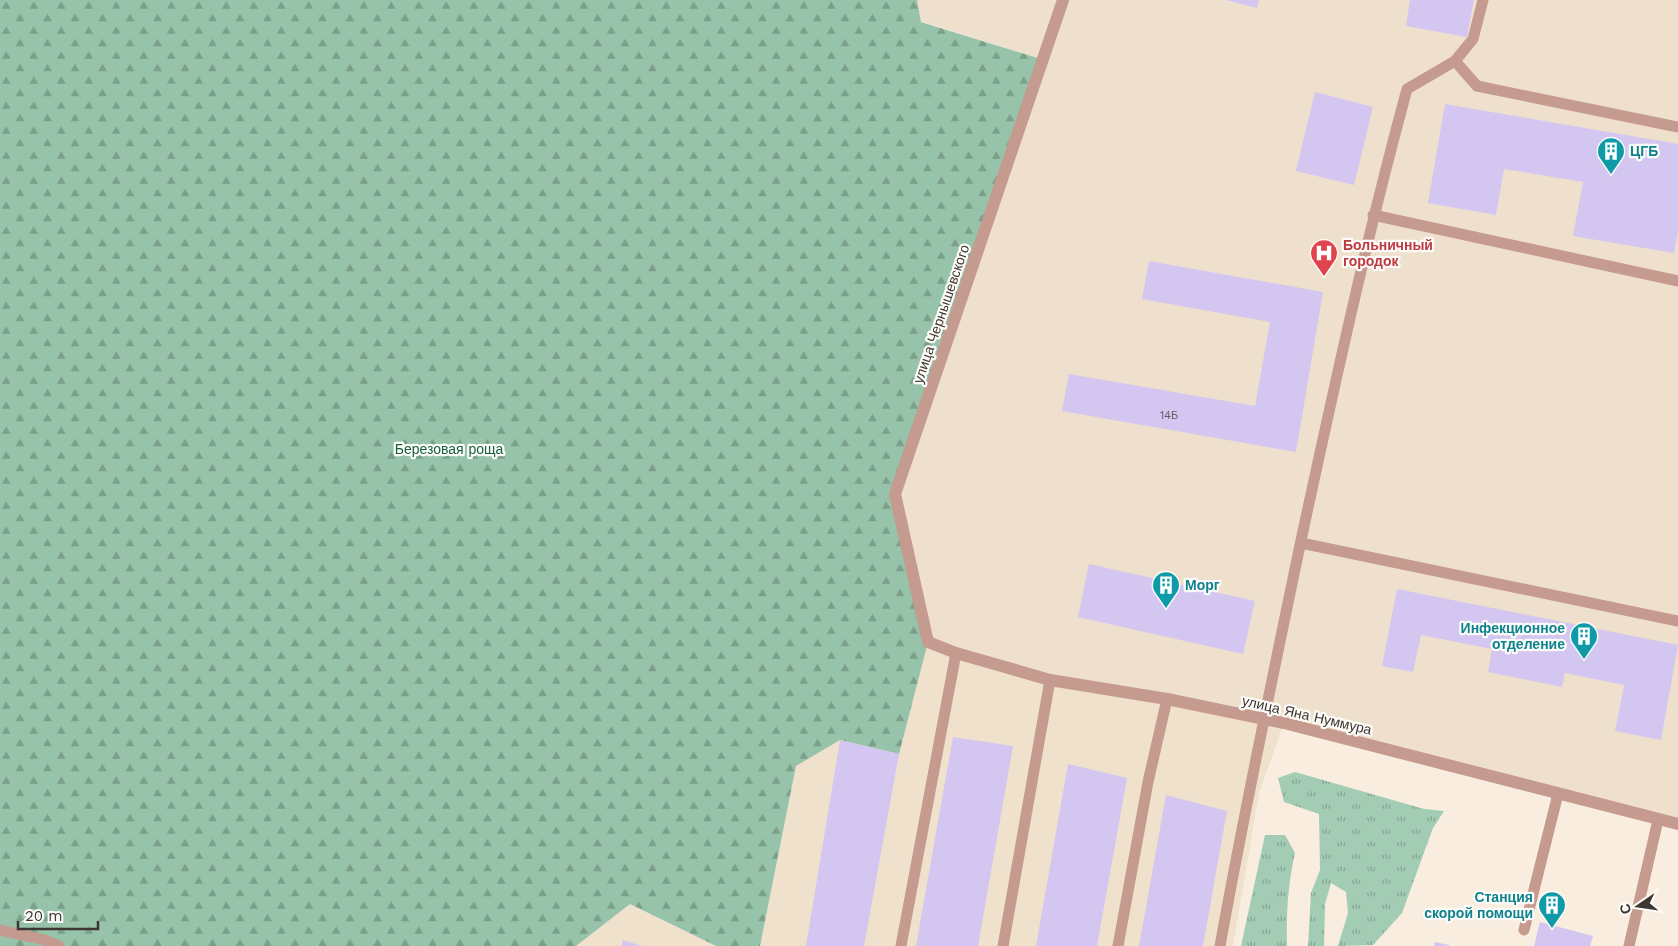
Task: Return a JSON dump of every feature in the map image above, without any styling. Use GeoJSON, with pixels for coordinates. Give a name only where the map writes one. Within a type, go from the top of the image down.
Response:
{"type":"FeatureCollection","features":[{"type":"Feature","properties":{"kind":"street","name":"улица Чернышевского"},"geometry":{"type":"LineString","coordinates":[[928,642],[895,494],[1064,0]]}},
{"type":"Feature","properties":{"kind":"street","name":"улица Яна Нуммура"},"geometry":{"type":"LineString","coordinates":[[928,642],[956,653],[1050,680],[1168,699],[1263,719],[1678,824]]}},
{"type":"Feature","properties":{"kind":"lane"},"geometry":{"type":"LineString","coordinates":[[1220,946],[1263,719],[1301,542],[1373,215],[1406,89],[1455,62],[1473,39],[1483,0]]}},
{"type":"Feature","properties":{"kind":"lane"},"geometry":{"type":"LineString","coordinates":[[1455,62],[1477,86],[1678,126]]}},
{"type":"Feature","properties":{"kind":"lane"},"geometry":{"type":"LineString","coordinates":[[1373,215],[1678,281]]}},
{"type":"Feature","properties":{"kind":"lane"},"geometry":{"type":"LineString","coordinates":[[1301,542],[1678,621]]}},
{"type":"Feature","properties":{"kind":"lane"},"geometry":{"type":"LineString","coordinates":[[901,946],[956,653]]}},
{"type":"Feature","properties":{"kind":"lane"},"geometry":{"type":"LineString","coordinates":[[1003,946],[1050,680]]}},
{"type":"Feature","properties":{"kind":"lane"},"geometry":{"type":"LineString","coordinates":[[1118,946],[1148,782],[1168,699]]}},
{"type":"Feature","properties":{"kind":"lane"},"geometry":{"type":"LineString","coordinates":[[1524,930],[1558,794]]}},
{"type":"Feature","properties":{"kind":"lane"},"geometry":{"type":"LineString","coordinates":[[1628,946],[1658,820]]}},
{"type":"Feature","properties":{"kind":"lane"},"geometry":{"type":"LineString","coordinates":[[0,930],[45,940],[58,946]]}},
{"type":"Feature","properties":{"kind":"shaded area","name":"Больничный городок"},"geometry":{"type":"Polygon","coordinates":[[[917,0],[1678,0],[1678,824],[1284,723],[1050,680],[928,642],[895,494],[1044,60],[921,21],[917,0]]]}},
{"type":"Feature","properties":{"kind":"shaded area"},"geometry":{"type":"Polygon","coordinates":[[[928,642],[1284,723],[1259,793],[1233,946],[760,946],[796,766],[840,740],[928,642]]]}},
{"type":"Feature","properties":{"kind":"shaded area"},"geometry":{"type":"Polygon","coordinates":[[[630,904],[716,946],[576,946],[630,904]]]}},
{"type":"Feature","properties":{"kind":"green space","name":"Березовая роща"},"geometry":{"type":"Polygon","coordinates":[[[0,0],[917,0],[921,22],[1044,60],[895,494],[928,642],[899,754],[840,740],[796,766],[760,946],[716,946],[630,904],[576,946],[0,946],[0,0]]]}},
{"type":"Feature","properties":{"kind":"green space"},"geometry":{"type":"Polygon","coordinates":[[[1295,772],[1424,809],[1444,811],[1433,828],[1402,913],[1373,945],[1338,946],[1348,913],[1346,892],[1331,883],[1325,904],[1324,946],[1308,946],[1311,893],[1320,870],[1319,814],[1284,802],[1278,778],[1295,772]]]}},
{"type":"Feature","properties":{"kind":"green space"},"geometry":{"type":"Polygon","coordinates":[[[1265,835],[1285,835],[1295,853],[1288,899],[1287,946],[1241,946],[1265,835]]]}},
{"type":"Feature","properties":{"kind":"building"},"geometry":{"type":"Polygon","coordinates":[[[1226,0],[1259,0],[1257,8],[1226,0]]]}},
{"type":"Feature","properties":{"kind":"building"},"geometry":{"type":"Polygon","coordinates":[[[1410,0],[1474,0],[1467,37],[1406,26],[1410,0]]]}},
{"type":"Feature","properties":{"kind":"building"},"geometry":{"type":"Polygon","coordinates":[[[1315,92],[1373,107],[1354,185],[1296,171],[1315,92]]]}},
{"type":"Feature","properties":{"kind":"building","name":"ЦГБ"},"geometry":{"type":"Polygon","coordinates":[[[1445,104],[1678,144],[1678,230],[1674,253],[1573,236],[1583,182],[1504,169],[1496,215],[1428,203],[1445,104]]]}},
{"type":"Feature","properties":{"kind":"building"},"geometry":{"type":"Polygon","coordinates":[[[1149,261],[1323,292],[1296,452],[1062,411],[1069,374],[1255,406],[1270,322],[1142,299],[1149,261]]]}},
{"type":"Feature","properties":{"kind":"building","name":"Морг"},"geometry":{"type":"Polygon","coordinates":[[[1089,564],[1255,601],[1243,654],[1078,617],[1089,564]]]}},
{"type":"Feature","properties":{"kind":"building","name":"Инфекционное отделение"},"geometry":{"type":"Polygon","coordinates":[[[1397,589],[1678,645],[1661,740],[1615,731],[1624,685],[1565,673],[1562,687],[1488,672],[1492,649],[1421,635],[1413,672],[1382,666],[1397,589]]]}},
{"type":"Feature","properties":{"kind":"building"},"geometry":{"type":"Polygon","coordinates":[[[953,737],[1013,746],[978,946],[916,946],[953,737]]]}},
{"type":"Feature","properties":{"kind":"building"},"geometry":{"type":"Polygon","coordinates":[[[840,740],[899,754],[864,946],[806,946],[840,740]]]}},
{"type":"Feature","properties":{"kind":"building"},"geometry":{"type":"Polygon","coordinates":[[[1068,764],[1127,778],[1097,946],[1036,946],[1068,764]]]}},
{"type":"Feature","properties":{"kind":"building"},"geometry":{"type":"Polygon","coordinates":[[[1166,795],[1227,811],[1203,946],[1139,946],[1166,795]]]}},
{"type":"Feature","properties":{"kind":"building","name":"Станция скорой помощи"},"geometry":{"type":"Polygon","coordinates":[[[1540,922],[1593,936],[1590,946],[1534,946],[1540,922]]]}},
{"type":"Feature","properties":{"kind":"building"},"geometry":{"type":"Polygon","coordinates":[[[623,940],[642,946],[622,946],[623,940]]]}},
{"type":"Feature","properties":{"kind":"building","name":"Станция скорой помощи"},"geometry":{"type":"Polygon","coordinates":[[[1435,942],[1449,945],[1449,946],[1434,946],[1435,942]]]}},
{"type":"Feature","properties":{"kind":"place","name":"ЦГБ"},"geometry":{"type":"Point","coordinates":[1611,175]}},
{"type":"Feature","properties":{"kind":"place","name":"Больничный городок"},"geometry":{"type":"Point","coordinates":[1324,277]}},
{"type":"Feature","properties":{"kind":"place","name":"Морг"},"geometry":{"type":"Point","coordinates":[1166,609]}},
{"type":"Feature","properties":{"kind":"place","name":"Инфекционное отделение"},"geometry":{"type":"Point","coordinates":[1584,660]}},
{"type":"Feature","properties":{"kind":"place","name":"Станция скорой помощи"},"geometry":{"type":"Point","coordinates":[1552,929]}}]}
